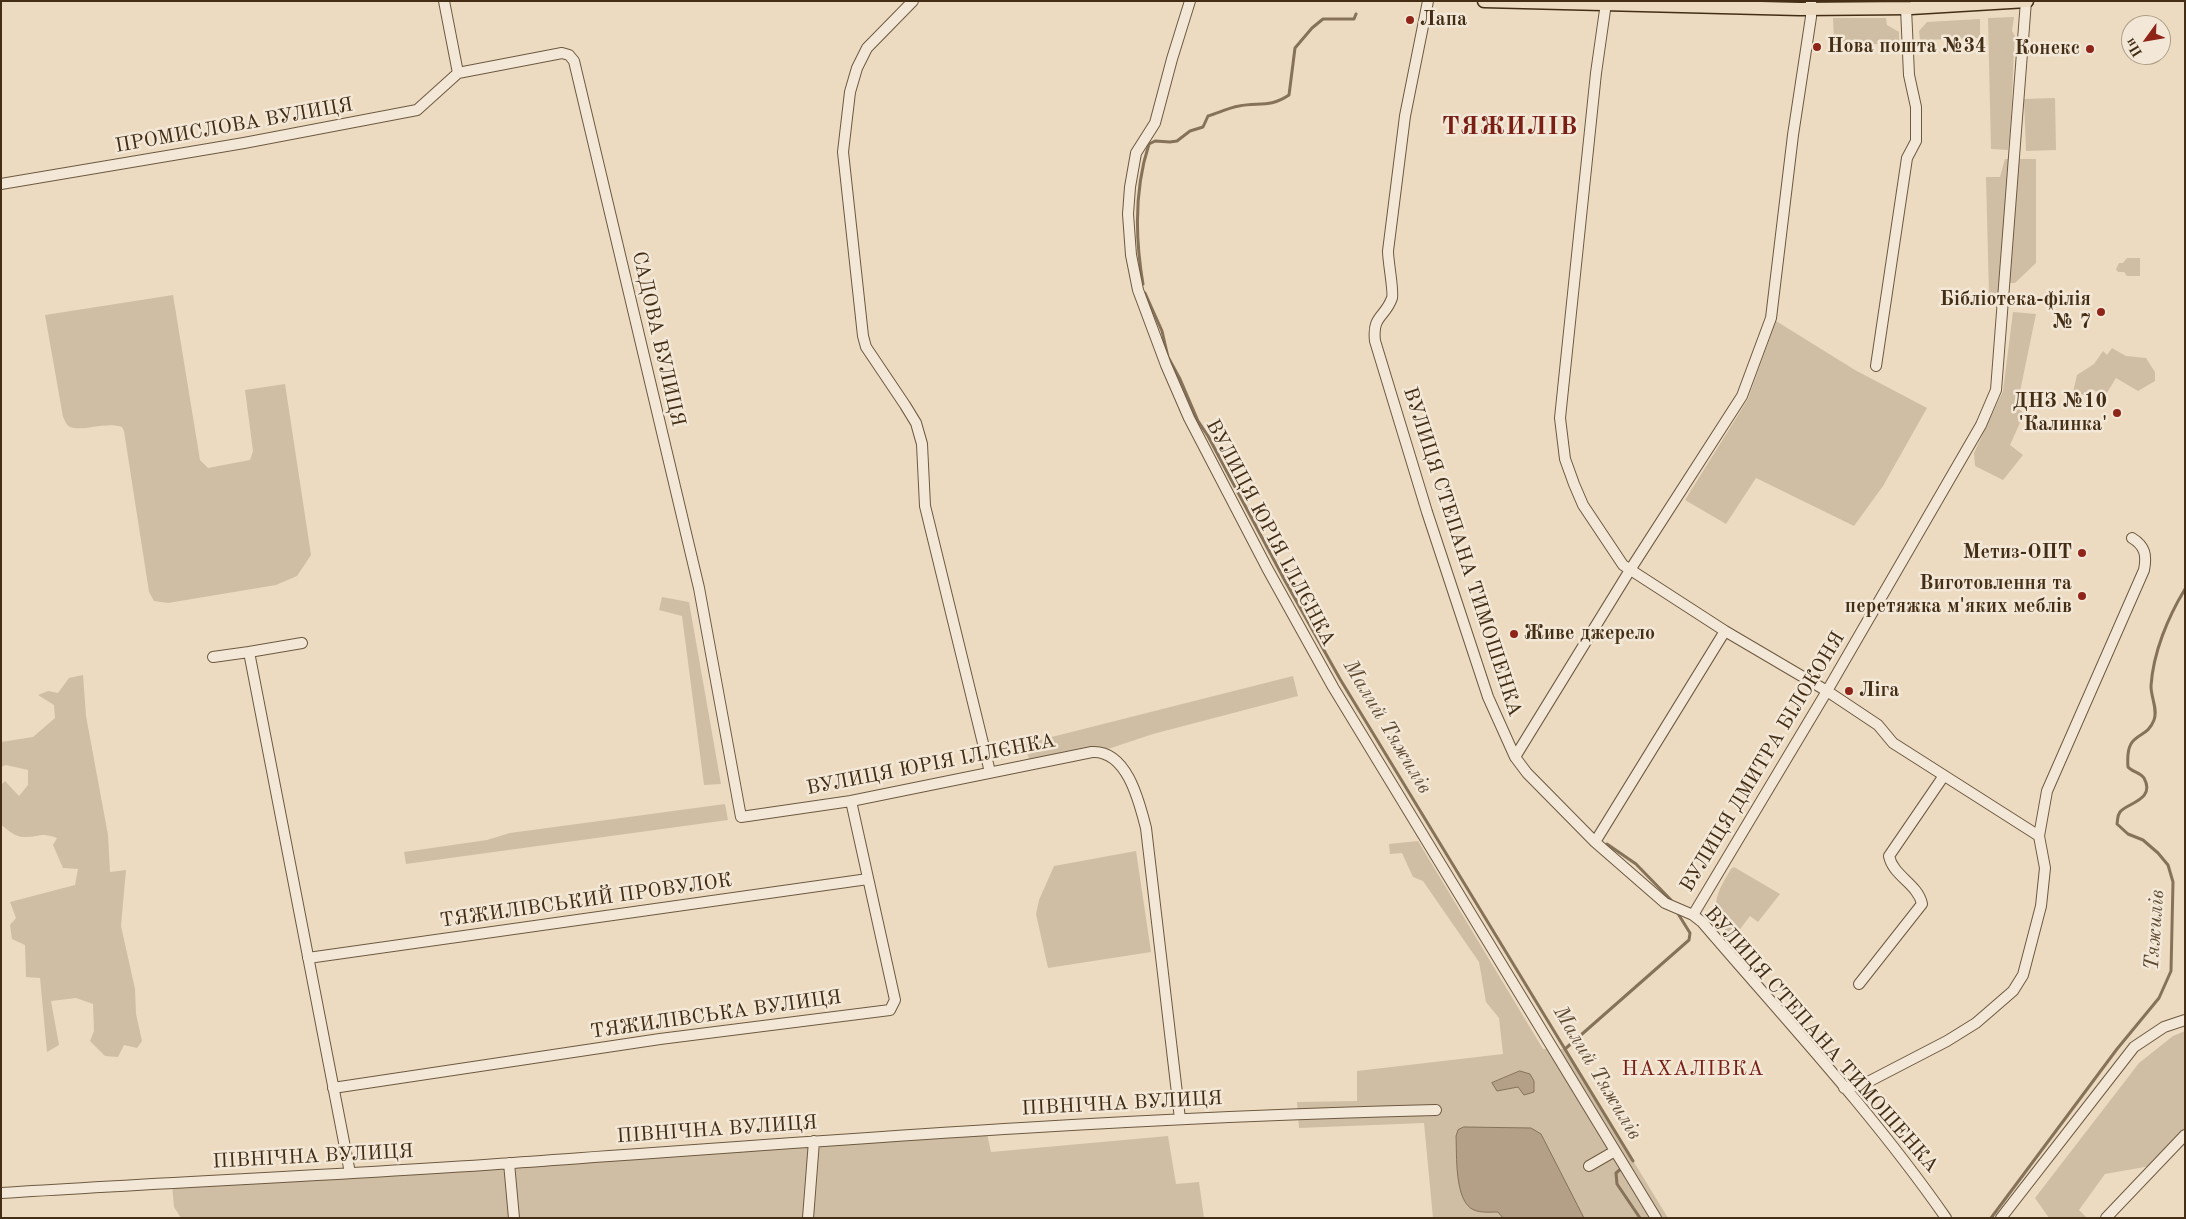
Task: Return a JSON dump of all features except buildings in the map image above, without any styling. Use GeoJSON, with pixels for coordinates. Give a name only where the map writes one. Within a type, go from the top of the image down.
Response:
{"type":"FeatureCollection","features":[{"type":"Feature","properties":{"kind":"main road"},"geometry":{"type":"LineString","coordinates":[[1484,1],[1906,8],[2026,1]]}},
{"type":"Feature","properties":{"kind":"street"},"geometry":{"type":"LineString","coordinates":[[444,1],[458,73]]}},
{"type":"Feature","properties":{"kind":"street"},"geometry":{"type":"LineString","coordinates":[[913,1],[866,48],[857,68],[850,92],[843,152],[862,336],[866,347],[916,423],[922,444],[925,506],[990,772]]}},
{"type":"Feature","properties":{"kind":"street","name":"ВУЛИЦЯ ЮРІЯ ІЛЛЄНКА"},"geometry":{"type":"LineString","coordinates":[[1190,1],[1155,123],[1136,153],[1130,187],[1128,214],[1131,254],[1141,298],[1185,410],[1267,568],[1332,687],[1656,1218]]}},
{"type":"Feature","properties":{"kind":"street","name":"ВУЛИЦЯ СТЕПАНА ТИМОШЕНКА"},"geometry":{"type":"LineString","coordinates":[[1428,1],[1405,116],[1389,242],[1388,268],[1392,295],[1391,300],[1376,322],[1374,330],[1375,341],[1427,512],[1488,697],[1515,757],[1527,773],[1595,842],[1665,903],[1693,915],[1708,930],[1921,1181],[1946,1218]]}},
{"type":"Feature","properties":{"kind":"street","name":"ВУЛИЦЯ ДМИТРА БІЛОКОНЯ"},"geometry":{"type":"LineString","coordinates":[[1693,915],[1981,425],[1996,390],[2026,1]]}},
{"type":"Feature","properties":{"kind":"street"},"geometry":{"type":"LineString","coordinates":[[1606,3],[1596,73],[1560,418],[1565,459],[1583,505],[1623,565],[1725,631],[1826,691],[1878,725],[1894,743],[2039,836]]}},
{"type":"Feature","properties":{"kind":"street"},"geometry":{"type":"LineString","coordinates":[[1515,757],[1630,570],[1739,402],[1772,318],[1793,135],[1811,5]]}},
{"type":"Feature","properties":{"kind":"street"},"geometry":{"type":"LineString","coordinates":[[1876,366],[1908,158],[1916,141],[1916,107],[1909,75],[1906,8]]}},
{"type":"Feature","properties":{"kind":"street","name":"САДОВА ВУЛИЦЯ"},"geometry":{"type":"LineString","coordinates":[[458,73],[562,53],[569,55],[574,61],[699,588],[742,817]]}},
{"type":"Feature","properties":{"kind":"street","name":"ПРОМИСЛОВА ВУЛИЦЯ"},"geometry":{"type":"LineString","coordinates":[[1,184],[244,143],[417,110],[458,73]]}},
{"type":"Feature","properties":{"kind":"street"},"geometry":{"type":"LineString","coordinates":[[1844,1088],[1866,1083],[1976,1023],[2014,991],[2023,975],[2041,906],[2045,868],[2039,836],[2047,791],[2144,570],[2146,560],[2144,549],[2140,543],[2132,538]]}},
{"type":"Feature","properties":{"kind":"street"},"geometry":{"type":"LineString","coordinates":[[1595,842],[1725,631]]}},
{"type":"Feature","properties":{"kind":"street"},"geometry":{"type":"LineString","coordinates":[[213,657],[302,643]]}},
{"type":"Feature","properties":{"kind":"street"},"geometry":{"type":"LineString","coordinates":[[248,652],[350,1173]]}},
{"type":"Feature","properties":{"kind":"street","name":"ВУЛИЦЯ ЮРІЯ ІЛЛЄНКА"},"geometry":{"type":"LineString","coordinates":[[742,817],[851,801],[1102,751],[1115,759],[1132,786],[1146,828],[1180,1119]]}},
{"type":"Feature","properties":{"kind":"street"},"geometry":{"type":"LineString","coordinates":[[1859,984],[1922,904],[1920,895],[1891,864],[1889,856],[1943,776]]}},
{"type":"Feature","properties":{"kind":"street","name":"ТЯЖИЛІВСЬКА ВУЛИЦЯ"},"geometry":{"type":"LineString","coordinates":[[333,1088],[660,1039],[890,1010],[895,1000],[851,801]]}},
{"type":"Feature","properties":{"kind":"street","name":"ТЯЖИЛІВСЬКИЙ ПРОВУЛОК"},"geometry":{"type":"LineString","coordinates":[[308,958],[868,879]]}},
{"type":"Feature","properties":{"kind":"street"},"geometry":{"type":"LineString","coordinates":[[2001,1218],[2134,1047],[2164,1027],[2185,1020]]}},
{"type":"Feature","properties":{"kind":"street","name":"ПІВНІЧНА ВУЛИЦЯ"},"geometry":{"type":"LineString","coordinates":[[1,1193],[350,1173],[814,1141],[1180,1119],[1297,1113],[1436,1110]]}},
{"type":"Feature","properties":{"kind":"street"},"geometry":{"type":"LineString","coordinates":[[2106,1218],[2185,1135]]}},
{"type":"Feature","properties":{"kind":"street"},"geometry":{"type":"LineString","coordinates":[[808,1218],[814,1141]]}},
{"type":"Feature","properties":{"kind":"street"},"geometry":{"type":"LineString","coordinates":[[1589,1166],[1615,1151]]}},
{"type":"Feature","properties":{"kind":"street"},"geometry":{"type":"LineString","coordinates":[[509,1163],[514,1218]]}},
{"type":"Feature","properties":{"kind":"shaded area"},"geometry":{"type":"Polygon","coordinates":[[[2014,17],[2012,31],[2015,36],[2008,150],[1991,149],[1988,18],[2014,17]]]}},
{"type":"Feature","properties":{"kind":"shaded area"},"geometry":{"type":"Polygon","coordinates":[[[1833,18],[1886,18],[1887,25],[1899,32],[1899,44],[1838,44],[1834,42],[1833,18]]]}},
{"type":"Feature","properties":{"kind":"shaded area"},"geometry":{"type":"Polygon","coordinates":[[[1980,19],[1980,38],[1920,40],[1919,31],[1927,22],[1980,19]]]}},
{"type":"Feature","properties":{"kind":"shaded area"},"geometry":{"type":"Polygon","coordinates":[[[2055,98],[2056,150],[2026,151],[2024,99],[2055,98]]]}},
{"type":"Feature","properties":{"kind":"shaded area"},"geometry":{"type":"Polygon","coordinates":[[[2005,159],[2036,159],[2036,263],[2015,283],[1999,283],[1999,296],[1989,295],[1986,177],[2000,177],[2005,159]]]}},
{"type":"Feature","properties":{"kind":"shaded area"},"geometry":{"type":"Polygon","coordinates":[[[2127,258],[2140,258],[2140,276],[2127,276],[2124,272],[2118,272],[2116,269],[2119,263],[2123,263],[2127,258]]]}},
{"type":"Feature","properties":{"kind":"shaded area"},"geometry":{"type":"Polygon","coordinates":[[[173,295],[200,460],[208,468],[250,460],[253,451],[245,390],[285,384],[311,555],[297,576],[276,585],[168,603],[154,601],[149,592],[124,431],[122,427],[116,425],[75,428],[67,424],[63,417],[45,315],[173,295]]]}},
{"type":"Feature","properties":{"kind":"shaded area"},"geometry":{"type":"Polygon","coordinates":[[[2013,312],[2036,314],[2017,406],[2024,414],[2010,445],[2023,455],[2003,480],[1975,466],[1974,453],[2003,391],[2013,312]]]}},
{"type":"Feature","properties":{"kind":"shaded area"},"geometry":{"type":"Polygon","coordinates":[[[1776,321],[1855,370],[1927,408],[1883,486],[1854,526],[1756,478],[1726,524],[1685,500],[1748,399],[1776,321]]]}},
{"type":"Feature","properties":{"kind":"shaded area"},"geometry":{"type":"Polygon","coordinates":[[[2112,348],[2126,356],[2146,358],[2155,372],[2155,381],[2138,391],[2116,378],[2105,396],[2092,389],[2088,396],[2073,392],[2077,375],[2094,364],[2103,351],[2107,355],[2112,348]]]}},
{"type":"Feature","properties":{"kind":"shaded area"},"geometry":{"type":"Polygon","coordinates":[[[662,597],[689,602],[721,784],[704,785],[682,616],[659,610],[662,597]]]}},
{"type":"Feature","properties":{"kind":"shaded area"},"geometry":{"type":"Polygon","coordinates":[[[83,675],[86,716],[108,835],[110,872],[126,870],[121,926],[135,989],[136,1014],[142,1041],[137,1048],[124,1045],[118,1057],[105,1056],[90,1041],[94,1031],[93,1004],[76,998],[51,1001],[59,1045],[47,1052],[40,978],[26,977],[25,945],[12,939],[10,925],[16,918],[10,902],[75,885],[78,869],[63,868],[53,845],[57,838],[44,835],[22,837],[1,825],[1,785],[5,781],[19,796],[28,785],[28,770],[6,765],[1,767],[1,742],[33,737],[55,718],[54,705],[38,695],[48,691],[58,693],[69,678],[83,675]]]}},
{"type":"Feature","properties":{"kind":"shaded area"},"geometry":{"type":"Polygon","coordinates":[[[1293,676],[1298,696],[1153,734],[1102,751],[1031,764],[1024,744],[1293,676]]]}},
{"type":"Feature","properties":{"kind":"shaded area"},"geometry":{"type":"Polygon","coordinates":[[[725,804],[728,820],[406,864],[404,852],[487,840],[510,833],[725,804]]]}},
{"type":"Feature","properties":{"kind":"shaded area"},"geometry":{"type":"Polygon","coordinates":[[[1418,841],[1543,1049],[1565,1049],[1668,1218],[1433,1218],[1424,1123],[1299,1128],[1297,1102],[1357,1101],[1357,1071],[1503,1054],[1499,1018],[1486,1002],[1479,962],[1423,881],[1413,877],[1402,853],[1390,854],[1389,844],[1418,841]]]}},
{"type":"Feature","properties":{"kind":"shaded area"},"geometry":{"type":"Polygon","coordinates":[[[1136,851],[1151,952],[1048,968],[1036,914],[1039,900],[1054,866],[1136,851]]]}},
{"type":"Feature","properties":{"kind":"shaded area"},"geometry":{"type":"Polygon","coordinates":[[[1734,867],[1780,894],[1758,922],[1750,916],[1732,940],[1720,920],[1716,904],[1720,889],[1734,867]]]}},
{"type":"Feature","properties":{"kind":"shaded area"},"geometry":{"type":"Polygon","coordinates":[[[2185,1031],[2185,1135],[2156,1165],[2105,1174],[2079,1210],[2087,1218],[2049,1218],[2035,1198],[2139,1063],[2173,1036],[2185,1031]]]}},
{"type":"Feature","properties":{"kind":"shaded area"},"geometry":{"type":"Polygon","coordinates":[[[1520,1071],[1530,1074],[1534,1081],[1534,1092],[1524,1095],[1518,1087],[1497,1091],[1492,1083],[1520,1071]]]}},
{"type":"Feature","properties":{"kind":"shaded area"},"geometry":{"type":"Polygon","coordinates":[[[1464,1127],[1531,1128],[1541,1134],[1584,1218],[1503,1218],[1498,1212],[1474,1210],[1463,1198],[1458,1177],[1456,1136],[1458,1130],[1464,1127]]]}},
{"type":"Feature","properties":{"kind":"shaded area"},"geometry":{"type":"Polygon","coordinates":[[[986,1129],[991,1152],[1168,1136],[1176,1184],[1199,1182],[1204,1218],[181,1218],[174,1207],[172,1184],[986,1129]]]}},
{"type":"Feature","properties":{"kind":"waterway","name":"Малий Тяжилів"},"geometry":{"type":"LineString","coordinates":[[1143,284],[1138,249],[1137,214],[1138,196],[1149,144],[1155,141],[1177,141],[1190,131],[1203,127],[1208,116],[1227,109],[1276,102],[1289,95],[1295,48],[1312,28],[1323,19],[1354,19],[1356,14]]}},
{"type":"Feature","properties":{"kind":"waterway","name":"Малий Тяжилів"},"geometry":{"type":"LineString","coordinates":[[1145,293],[1162,331],[1168,357],[1180,379],[1198,421],[1208,436],[1340,679],[1633,1161]]}},
{"type":"Feature","properties":{"kind":"waterway","name":"Тяжилів"},"geometry":{"type":"LineString","coordinates":[[1991,1218],[2117,1049],[2159,998],[2171,971],[2173,882],[2168,865],[2143,840],[2128,834],[2117,824],[2120,812],[2144,796],[2146,791],[2147,785],[2144,778],[2128,767],[2128,755],[2133,741],[2146,731],[2154,720],[2155,712],[2151,686],[2158,648],[2167,623],[2185,589]]}},
{"type":"Feature","properties":{"kind":"waterway"},"geometry":{"type":"LineString","coordinates":[[1607,844],[1636,864],[1671,900]]}},
{"type":"Feature","properties":{"kind":"waterway"},"geometry":{"type":"LineString","coordinates":[[1565,1049],[1689,940],[1690,933],[1677,912]]}},
{"type":"Feature","properties":{"kind":"waterway","name":"Малий Тяжилів"},"geometry":{"type":"LineString","coordinates":[[1622,1168],[1616,1173],[1617,1184],[1640,1218]]}},
{"type":"Feature","properties":{"kind":"place","name":"Лапа"},"geometry":{"type":"Point","coordinates":[1410,20]}},
{"type":"Feature","properties":{"kind":"place","name":"Нова пошта №34"},"geometry":{"type":"Point","coordinates":[1817,47]}},
{"type":"Feature","properties":{"kind":"place","name":"Конекс"},"geometry":{"type":"Point","coordinates":[2090,49]}},
{"type":"Feature","properties":{"kind":"place","name":"Бібліотека-філія № 7"},"geometry":{"type":"Point","coordinates":[2101,312]}},
{"type":"Feature","properties":{"kind":"place","name":"ДНЗ №10 'Калинка'"},"geometry":{"type":"Point","coordinates":[2117,413]}},
{"type":"Feature","properties":{"kind":"place","name":"Метиз-ОПТ"},"geometry":{"type":"Point","coordinates":[2082,553]}},
{"type":"Feature","properties":{"kind":"place","name":"Виготовлення та перетяжка м'яких меблів"},"geometry":{"type":"Point","coordinates":[2082,596]}},
{"type":"Feature","properties":{"kind":"place","name":"Живе джерело"},"geometry":{"type":"Point","coordinates":[1514,634]}},
{"type":"Feature","properties":{"kind":"place","name":"Ліга"},"geometry":{"type":"Point","coordinates":[1849,691]}},
{"type":"Feature","properties":{"kind":"district","name":"ТЯЖИЛІВ"},"geometry":{"type":"Point","coordinates":[1510,127]}},
{"type":"Feature","properties":{"kind":"district","name":"НАХАЛІВКА"},"geometry":{"type":"Point","coordinates":[1693,1069]}}]}
